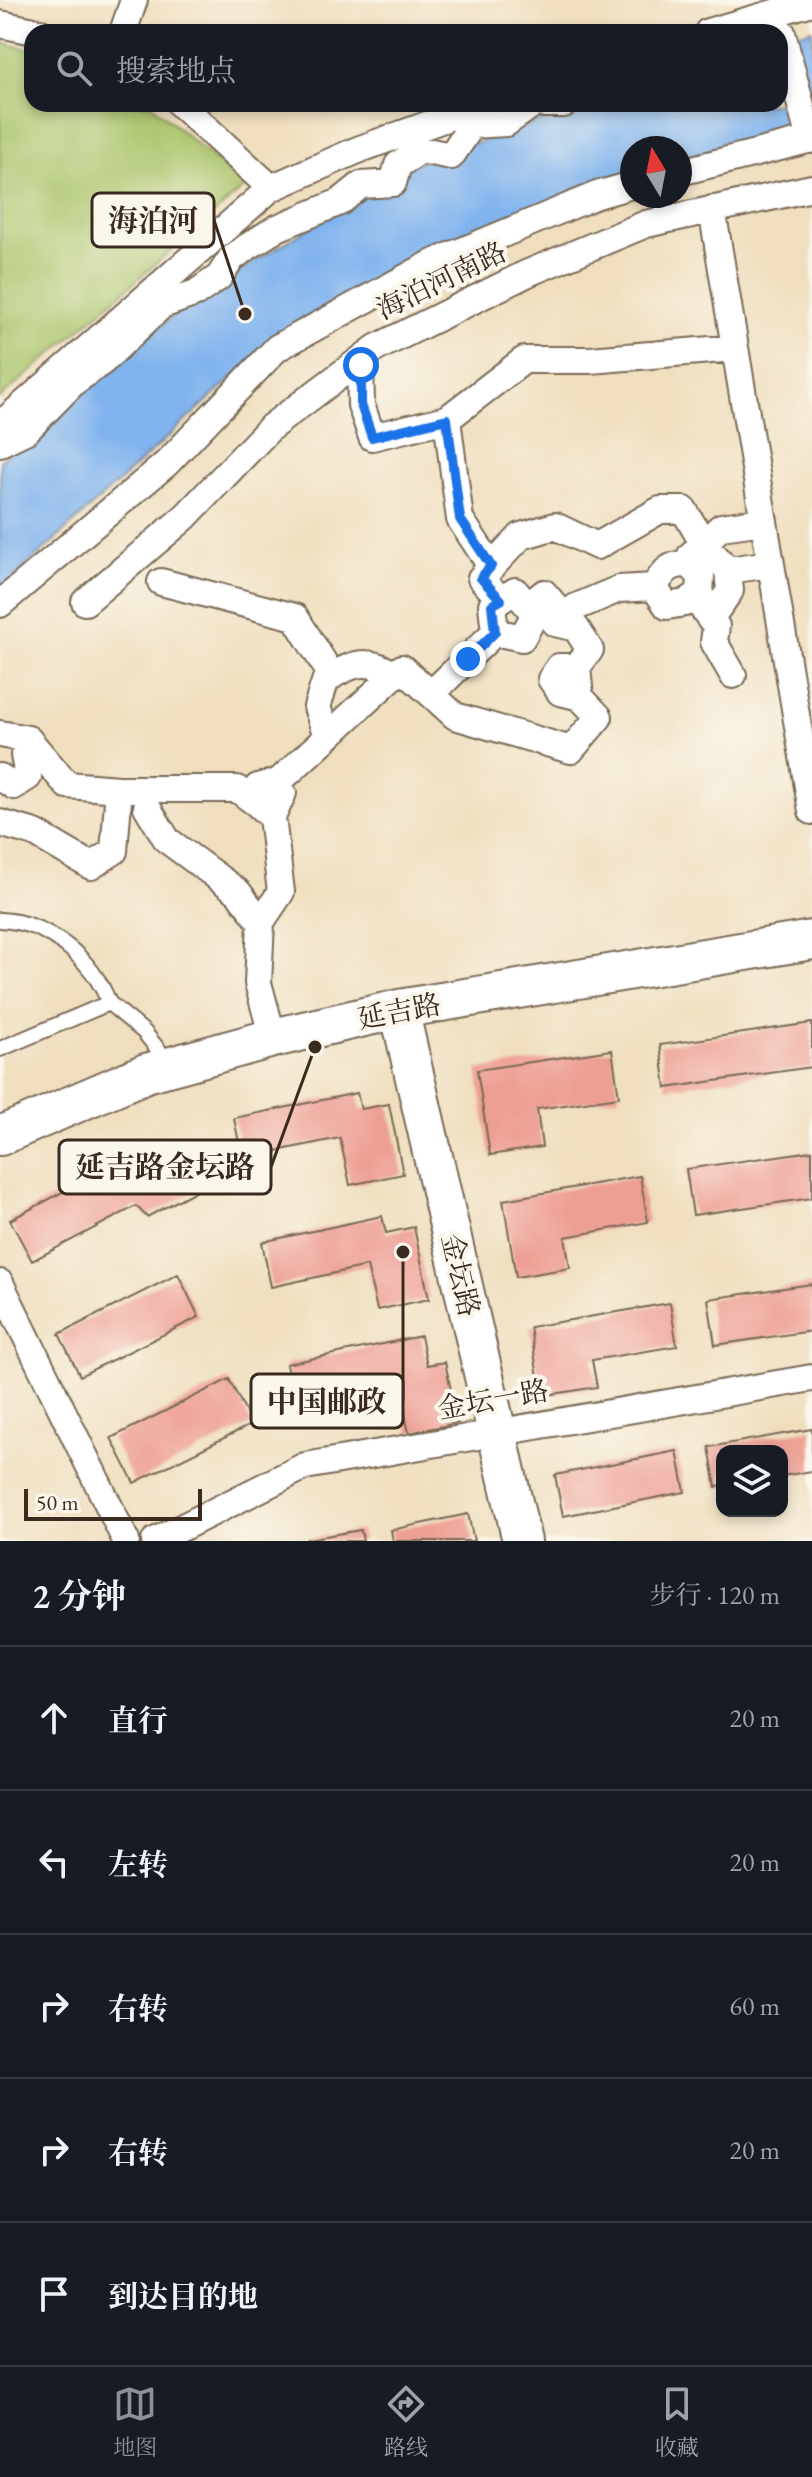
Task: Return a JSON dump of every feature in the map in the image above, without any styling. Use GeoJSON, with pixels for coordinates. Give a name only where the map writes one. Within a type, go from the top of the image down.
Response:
{"type":"FeatureCollection","features":[{"type":"Feature","properties":{"kind":"main road","name":"延吉路"},"geometry":{"type":"LineString","coordinates":[[0,1136],[171,1065],[273,1038],[399,1009],[812,940]]}},
{"type":"Feature","properties":{"kind":"main road","name":"金坛路"},"geometry":{"type":"LineString","coordinates":[[399,1009],[522,1541]]}},
{"type":"Feature","properties":{"kind":"street"},"geometry":{"type":"LineString","coordinates":[[126,24],[134,0]]}},
{"type":"Feature","properties":{"kind":"street"},"geometry":{"type":"LineString","coordinates":[[736,24],[812,2]]}},
{"type":"Feature","properties":{"kind":"street"},"geometry":{"type":"LineString","coordinates":[[788,31],[812,21]]}},
{"type":"Feature","properties":{"kind":"street"},"geometry":{"type":"LineString","coordinates":[[0,24],[24,29]]}},
{"type":"Feature","properties":{"kind":"street"},"geometry":{"type":"LineString","coordinates":[[692,169],[811,139],[788,58]]}},
{"type":"Feature","properties":{"kind":"street"},"geometry":{"type":"LineString","coordinates":[[189,112],[271,188]]}},
{"type":"Feature","properties":{"kind":"street"},"geometry":{"type":"LineString","coordinates":[[0,425],[271,188],[360,149],[463,112]]}},
{"type":"Feature","properties":{"kind":"street"},"geometry":{"type":"LineString","coordinates":[[0,443],[15,439],[27,430],[74,382],[102,362],[162,305],[196,293],[219,277],[231,259],[277,228],[340,202],[361,185],[393,183],[398,165],[421,150],[451,156],[472,125],[506,123],[522,112]]}},
{"type":"Feature","properties":{"kind":"street"},"geometry":{"type":"LineString","coordinates":[[0,604],[167,463],[277,348],[433,263],[597,195],[620,188]]}},
{"type":"Feature","properties":{"kind":"street","name":"海泊河南路"},"geometry":{"type":"LineString","coordinates":[[85,602],[185,517],[271,427],[376,348],[528,273],[646,224],[812,188]]}},
{"type":"Feature","properties":{"kind":"street"},"geometry":{"type":"LineString","coordinates":[[712,209],[812,811]]}},
{"type":"Feature","properties":{"kind":"street"},"geometry":{"type":"LineString","coordinates":[[360,361],[361,405],[372,437],[447,419],[524,360],[590,360],[735,348]]}},
{"type":"Feature","properties":{"kind":"street"},"geometry":{"type":"LineString","coordinates":[[447,419],[460,519],[491,566]]}},
{"type":"Feature","properties":{"kind":"street"},"geometry":{"type":"LineString","coordinates":[[501,600],[481,578],[521,536],[555,526],[597,546],[660,510],[684,510],[703,543],[728,570],[730,591],[710,619]]}},
{"type":"Feature","properties":{"kind":"street"},"geometry":{"type":"LineString","coordinates":[[682,564],[721,527],[764,521]]}},
{"type":"Feature","properties":{"kind":"street"},"geometry":{"type":"LineString","coordinates":[[676,563],[689,564],[701,576],[700,593],[685,603],[667,606],[654,587],[664,571],[676,563]]}},
{"type":"Feature","properties":{"kind":"street"},"geometry":{"type":"LineString","coordinates":[[728,570],[771,564]]}},
{"type":"Feature","properties":{"kind":"street"},"geometry":{"type":"LineString","coordinates":[[161,582],[295,617],[332,676]]}},
{"type":"Feature","properties":{"kind":"street"},"geometry":{"type":"LineString","coordinates":[[570,614],[619,589],[654,587]]}},
{"type":"Feature","properties":{"kind":"street"},"geometry":{"type":"LineString","coordinates":[[515,591],[535,614],[522,638],[495,632],[492,605],[515,591]]}},
{"type":"Feature","properties":{"kind":"street"},"geometry":{"type":"LineString","coordinates":[[268,802],[327,736],[402,668],[455,716],[571,750],[599,717],[580,697],[560,692],[551,679],[559,667],[577,667],[590,650],[570,614],[544,593],[528,606]]}},
{"type":"Feature","properties":{"kind":"street"},"geometry":{"type":"LineString","coordinates":[[694,597],[716,626],[714,642],[733,675]]}},
{"type":"Feature","properties":{"kind":"street"},"geometry":{"type":"LineString","coordinates":[[431,694],[495,632]]}},
{"type":"Feature","properties":{"kind":"street"},"geometry":{"type":"LineString","coordinates":[[327,736],[317,707],[326,679],[357,662],[379,664],[394,675]]}},
{"type":"Feature","properties":{"kind":"street"},"geometry":{"type":"LineString","coordinates":[[0,734],[28,739],[67,785],[119,789],[237,789],[268,802]]}},
{"type":"Feature","properties":{"kind":"street"},"geometry":{"type":"LineString","coordinates":[[0,777],[14,786],[28,777],[24,755],[28,739]]}},
{"type":"Feature","properties":{"kind":"street"},"geometry":{"type":"LineString","coordinates":[[0,823],[35,833],[91,866],[114,851],[119,789]]}},
{"type":"Feature","properties":{"kind":"street"},"geometry":{"type":"LineString","coordinates":[[268,802],[281,892],[261,922],[258,983],[273,1038]]}},
{"type":"Feature","properties":{"kind":"street"},"geometry":{"type":"LineString","coordinates":[[147,807],[167,840],[238,892],[261,922]]}},
{"type":"Feature","properties":{"kind":"street"},"geometry":{"type":"LineString","coordinates":[[0,1283],[126,1541]]}},
{"type":"Feature","properties":{"kind":"street","name":"金坛一路"},"geometry":{"type":"LineString","coordinates":[[155,1541],[305,1466],[497,1430],[812,1378]]}},
{"type":"Feature","properties":{"kind":"lane"},"geometry":{"type":"LineString","coordinates":[[0,920],[41,928],[64,941],[105,991],[109,1003],[144,1032],[171,1065]]}},
{"type":"Feature","properties":{"kind":"lane"},"geometry":{"type":"LineString","coordinates":[[0,1049],[109,1003]]}},
{"type":"Feature","properties":{"kind":"green space"},"geometry":{"type":"Polygon","coordinates":[[[0,42],[24,48],[24,112],[160,112],[245,187],[0,398],[0,42]]]}},
{"type":"Feature","properties":{"kind":"water"},"geometry":{"type":"Polygon","coordinates":[[[812,29],[812,129],[692,155],[692,136],[620,136],[620,176],[454,240],[285,330],[0,590],[0,461],[194,298],[417,163],[567,112],[788,112],[788,37],[812,29]]]}},
{"type":"Feature","properties":{"kind":"building"},"geometry":{"type":"Polygon","coordinates":[[[812,1023],[812,1067],[666,1088],[660,1045],[812,1023]]]}},
{"type":"Feature","properties":{"kind":"building"},"geometry":{"type":"Polygon","coordinates":[[[612,1050],[619,1097],[537,1109],[542,1147],[490,1155],[477,1070],[612,1050]]]}},
{"type":"Feature","properties":{"kind":"building"},"geometry":{"type":"Polygon","coordinates":[[[357,1093],[361,1109],[389,1104],[403,1174],[350,1185],[340,1138],[242,1158],[234,1118],[357,1093]]]}},
{"type":"Feature","properties":{"kind":"building"},"geometry":{"type":"Polygon","coordinates":[[[181,1147],[203,1187],[147,1217],[136,1206],[32,1261],[10,1220],[117,1163],[125,1177],[181,1147]]]}},
{"type":"Feature","properties":{"kind":"building"},"geometry":{"type":"Polygon","coordinates":[[[812,1151],[812,1198],[693,1215],[686,1169],[812,1151]]]}},
{"type":"Feature","properties":{"kind":"building"},"geometry":{"type":"Polygon","coordinates":[[[640,1176],[648,1222],[565,1237],[570,1268],[516,1277],[503,1200],[640,1176]]]}},
{"type":"Feature","properties":{"kind":"building"},"geometry":{"type":"Polygon","coordinates":[[[382,1216],[386,1233],[414,1227],[429,1299],[377,1310],[367,1266],[271,1287],[262,1242],[382,1216]]]}},
{"type":"Feature","properties":{"kind":"building"},"geometry":{"type":"Polygon","coordinates":[[[178,1274],[199,1317],[80,1376],[59,1334],[178,1274]]]}},
{"type":"Feature","properties":{"kind":"building"},"geometry":{"type":"Polygon","coordinates":[[[812,1284],[812,1331],[715,1345],[708,1299],[812,1284]]]}},
{"type":"Feature","properties":{"kind":"building"},"geometry":{"type":"Polygon","coordinates":[[[670,1303],[677,1346],[592,1360],[597,1387],[541,1396],[530,1327],[670,1303]]]}},
{"type":"Feature","properties":{"kind":"building"},"geometry":{"type":"Polygon","coordinates":[[[421,1336],[427,1365],[445,1362],[458,1423],[409,1433],[400,1391],[296,1412],[286,1364],[421,1336]]]}},
{"type":"Feature","properties":{"kind":"building"},"geometry":{"type":"Polygon","coordinates":[[[229,1379],[252,1424],[134,1483],[111,1438],[229,1379]]]}},
{"type":"Feature","properties":{"kind":"building"},"geometry":{"type":"Polygon","coordinates":[[[812,1429],[812,1471],[788,1475],[788,1445],[720,1445],[812,1429]]]}},
{"type":"Feature","properties":{"kind":"building"},"geometry":{"type":"Polygon","coordinates":[[[716,1446],[716,1487],[709,1447],[716,1446]]]}},
{"type":"Feature","properties":{"kind":"building"},"geometry":{"type":"Polygon","coordinates":[[[677,1451],[685,1492],[563,1516],[555,1475],[677,1451]]]}},
{"type":"Feature","properties":{"kind":"building"},"geometry":{"type":"Polygon","coordinates":[[[468,1514],[474,1541],[393,1541],[391,1530],[468,1514]]]}},
{"type":"Feature","properties":{"kind":"building"},"geometry":{"type":"Polygon","coordinates":[[[361,1530],[363,1541],[307,1541],[307,1539],[361,1530]]]}},
{"type":"Feature","properties":{"kind":"place","name":"海泊河"},"geometry":{"type":"Point","coordinates":[245,314]}},
{"type":"Feature","properties":{"kind":"place","name":"延吉路金坛路"},"geometry":{"type":"Point","coordinates":[315,1047]}},
{"type":"Feature","properties":{"kind":"place","name":"中国邮政"},"geometry":{"type":"Point","coordinates":[403,1252]}},
{"type":"Feature","properties":{"kind":"route"},"geometry":{"type":"LineString","coordinates":[[361,365],[361,405],[372,437],[447,419],[455,460],[460,519],[491,566],[481,578],[501,600],[492,605],[495,632],[468,659]]}}]}
